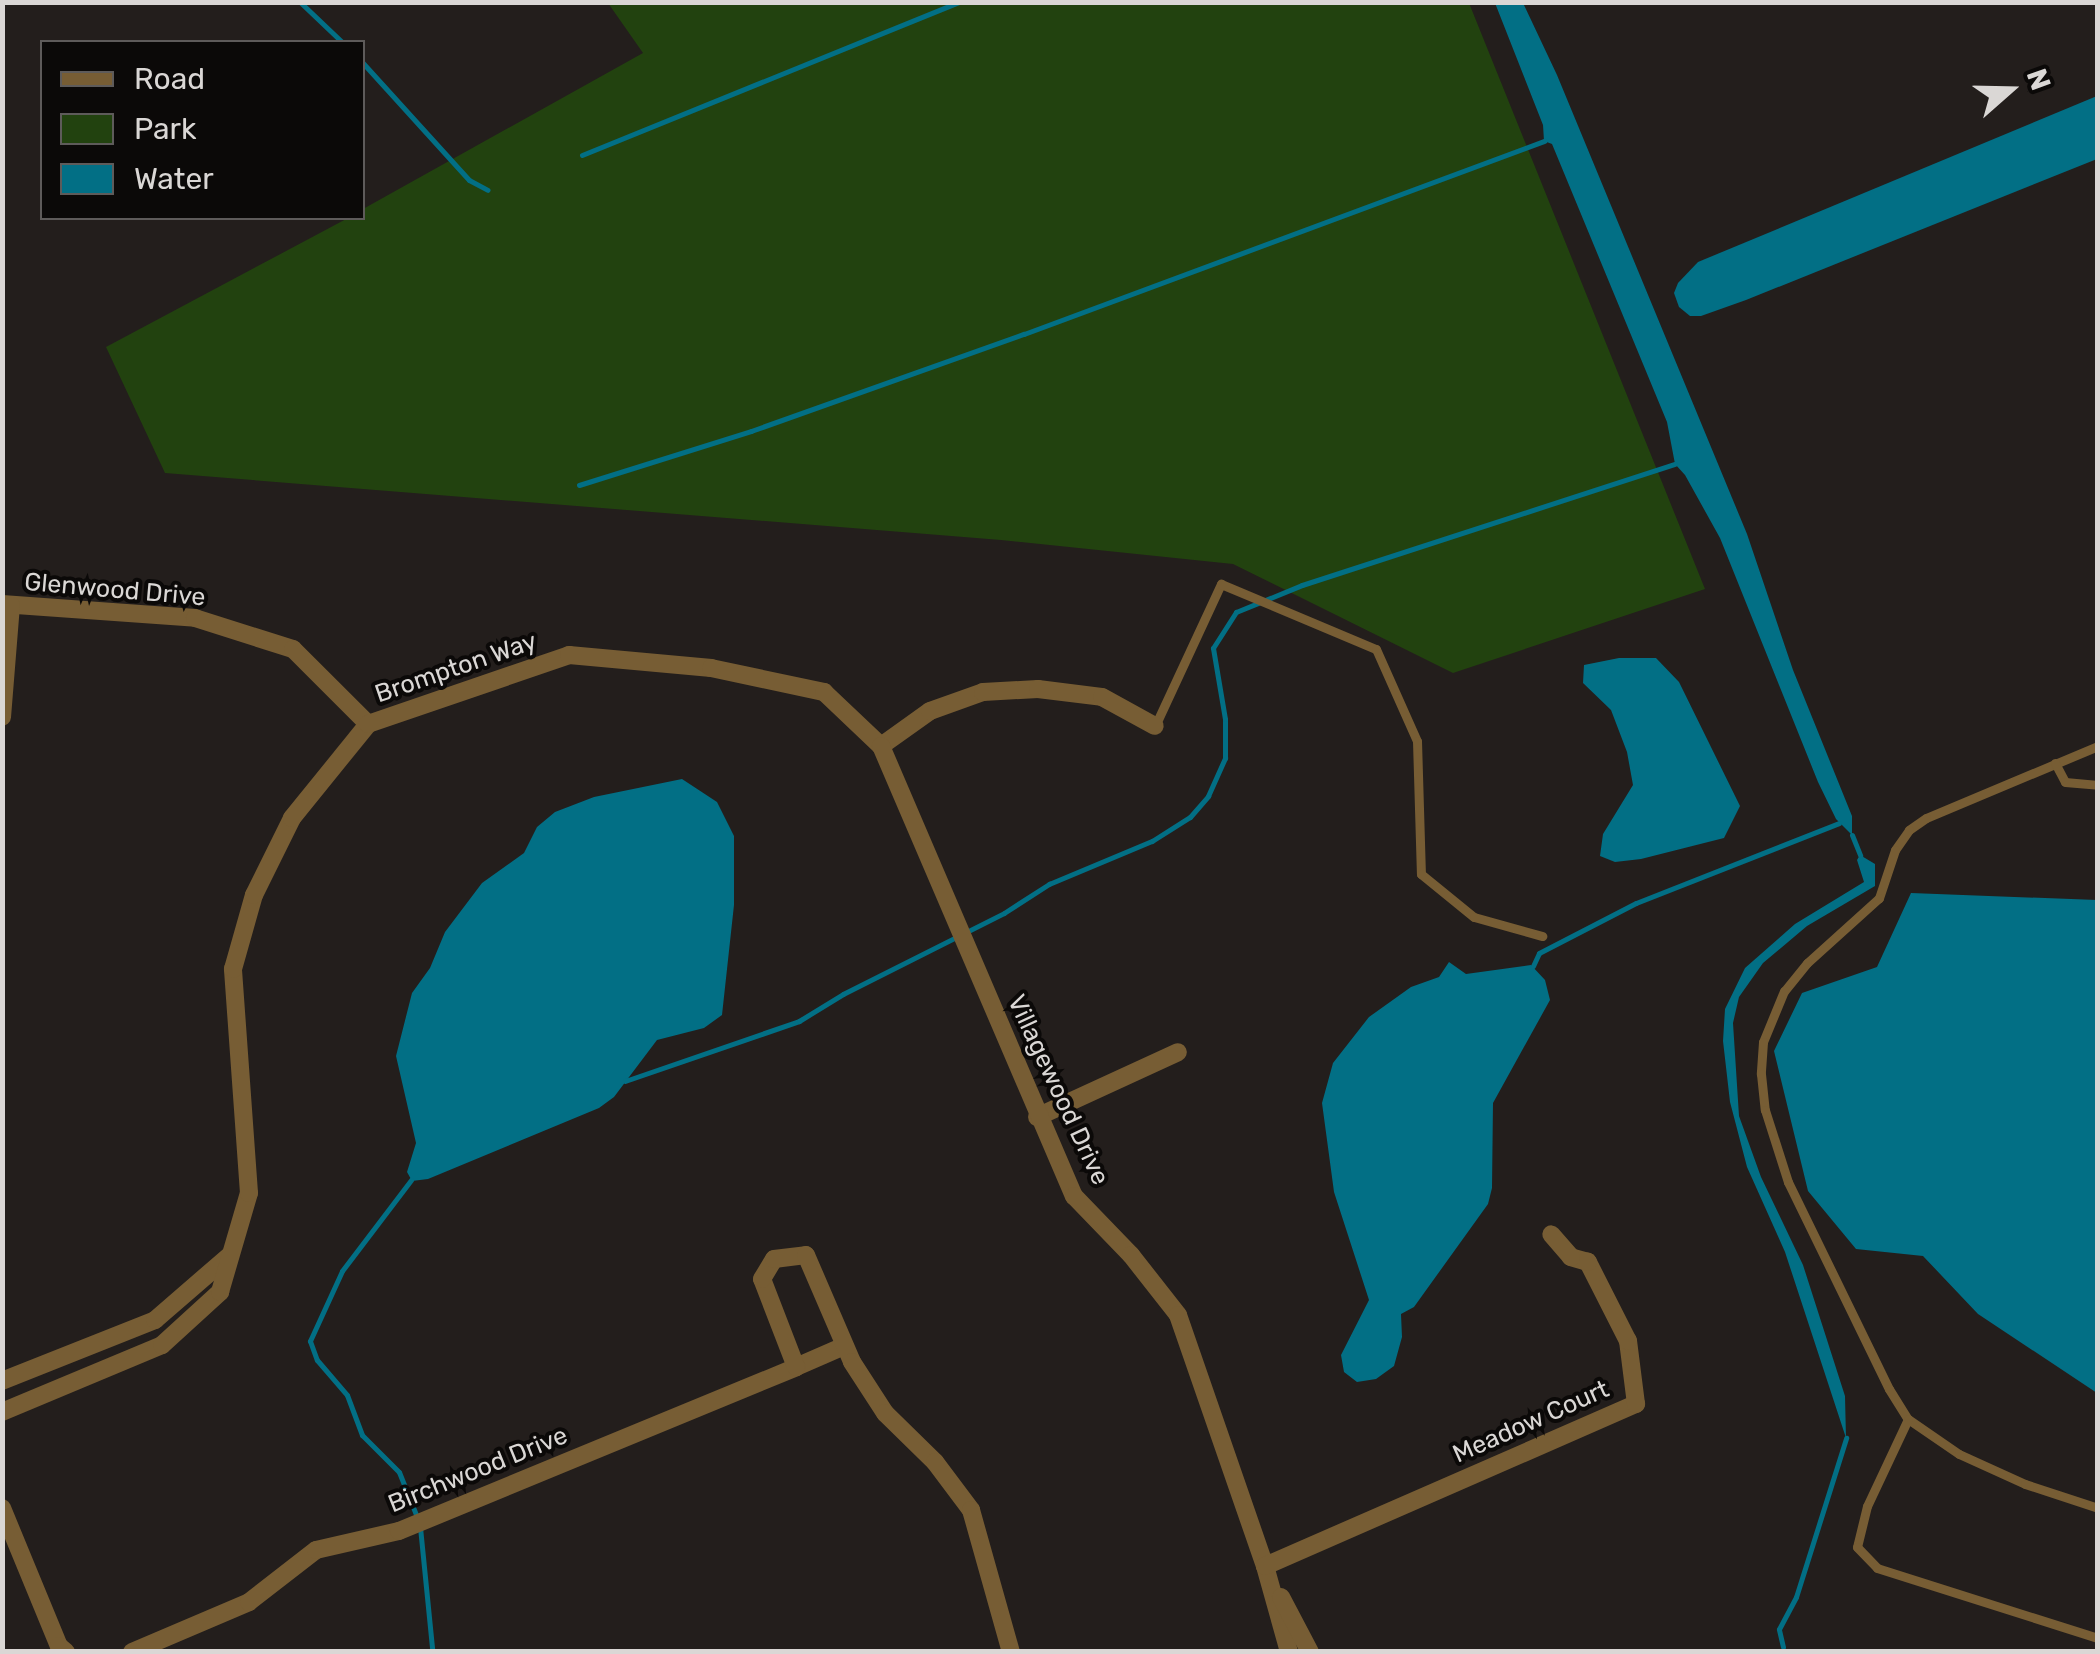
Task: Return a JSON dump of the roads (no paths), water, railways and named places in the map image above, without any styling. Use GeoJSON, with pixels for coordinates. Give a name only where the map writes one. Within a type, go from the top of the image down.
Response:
{"type":"FeatureCollection","features":[{"type":"Feature","properties":{"kind":"street"},"geometry":{"type":"LineString","coordinates":[[2,717],[7,604]]}},
{"type":"Feature","properties":{"kind":"street","name":"Glenwood Drive"},"geometry":{"type":"LineString","coordinates":[[7,604],[195,618],[293,648],[368,724]]}},
{"type":"Feature","properties":{"kind":"street","name":"Brompton Way"},"geometry":{"type":"LineString","coordinates":[[2,1412],[162,1345],[220,1292],[249,1193],[233,969],[254,895],[292,818],[368,724],[569,655],[711,668],[824,692]]}},
{"type":"Feature","properties":{"kind":"street"},"geometry":{"type":"LineString","coordinates":[[881,746],[930,711],[982,692],[1038,689],[1102,697],[1156,726]]}},
{"type":"Feature","properties":{"kind":"street","name":"Villagewood Drive"},"geometry":{"type":"LineString","coordinates":[[824,692],[881,746],[1074,1196],[1131,1255],[1178,1315],[1264,1566],[1288,1652]]}},
{"type":"Feature","properties":{"kind":"street"},"geometry":{"type":"LineString","coordinates":[[1038,1117],[1178,1052]]}},
{"type":"Feature","properties":{"kind":"street","name":"Meadow Court"},"geometry":{"type":"LineString","coordinates":[[1264,1566],[1636,1404],[1628,1341],[1588,1262],[1571,1257],[1552,1234]]}},
{"type":"Feature","properties":{"kind":"street"},"geometry":{"type":"LineString","coordinates":[[2,1380],[156,1320],[234,1251]]}},
{"type":"Feature","properties":{"kind":"street"},"geometry":{"type":"LineString","coordinates":[[796,1366],[762,1279],[774,1259],[806,1254],[844,1346],[885,1414],[936,1462],[971,1510],[1011,1652]]}},
{"type":"Feature","properties":{"kind":"street","name":"Birchwood Drive"},"geometry":{"type":"LineString","coordinates":[[132,1652],[250,1602],[316,1550],[400,1531],[844,1346]]}},
{"type":"Feature","properties":{"kind":"street"},"geometry":{"type":"LineString","coordinates":[[2,1508],[60,1646],[66,1652]]}},
{"type":"Feature","properties":{"kind":"street","name":"Villagewood Drive"},"geometry":{"type":"LineString","coordinates":[[1264,1566],[1310,1652]]}},
{"type":"Feature","properties":{"kind":"lane"},"geometry":{"type":"LineString","coordinates":[[1156,726],[1221,584],[1376,649],[1417,741],[1421,874],[1474,917],[1542,936]]}},
{"type":"Feature","properties":{"kind":"lane"},"geometry":{"type":"LineString","coordinates":[[2098,746],[1926,818],[1909,830],[1895,850],[1878,898],[1806,963],[1784,991],[1763,1042],[1765,1110],[1775,1148],[1876,1365],[1908,1419],[1959,1454],[2026,1484],[2098,1508]]}},
{"type":"Feature","properties":{"kind":"lane"},"geometry":{"type":"LineString","coordinates":[[2055,763],[2065,782],[2098,785]]}},
{"type":"Feature","properties":{"kind":"lane"},"geometry":{"type":"LineString","coordinates":[[1908,1419],[1866,1506],[1857,1547],[1877,1568],[2098,1638]]}},
{"type":"Feature","properties":{"kind":"water"},"geometry":{"type":"Polygon","coordinates":[[[1495,3],[1523,3],[1557,75],[1747,534],[1793,670],[1852,816],[1852,835],[1836,819],[1818,782],[1720,538],[1675,464],[1667,422],[1552,144],[1544,141],[1543,125],[1495,3]]]}},
{"type":"Feature","properties":{"kind":"water"},"geometry":{"type":"Polygon","coordinates":[[[2097,96],[2097,159],[1701,316],[1690,316],[1679,307],[1674,293],[1678,283],[1698,262],[2097,96]]]}},
{"type":"Feature","properties":{"kind":"water"},"geometry":{"type":"Polygon","coordinates":[[[1619,658],[1656,658],[1679,682],[1740,806],[1724,838],[1641,859],[1615,862],[1600,856],[1603,834],[1633,785],[1627,752],[1611,710],[1583,683],[1584,665],[1619,658]]]}},
{"type":"Feature","properties":{"kind":"water"},"geometry":{"type":"Polygon","coordinates":[[[682,779],[717,802],[734,836],[734,905],[722,1015],[704,1028],[657,1040],[614,1097],[599,1108],[428,1179],[412,1181],[407,1172],[416,1143],[396,1056],[412,993],[430,968],[445,932],[482,883],[524,853],[537,827],[555,812],[594,797],[682,779]]]}},
{"type":"Feature","properties":{"kind":"water"},"geometry":{"type":"Polygon","coordinates":[[[1860,855],[1875,864],[1875,886],[1807,926],[1763,963],[1739,997],[1733,1023],[1739,1116],[1761,1177],[1803,1265],[1845,1396],[1846,1438],[1785,1252],[1747,1167],[1730,1102],[1723,1041],[1725,1009],[1745,968],[1795,924],[1864,882],[1857,860],[1860,855]]]}},
{"type":"Feature","properties":{"kind":"water"},"geometry":{"type":"Polygon","coordinates":[[[1911,893],[2097,900],[2097,1393],[1978,1314],[1923,1256],[1856,1249],[1808,1191],[1774,1051],[1802,993],[1877,967],[1911,893]]]}},
{"type":"Feature","properties":{"kind":"water"},"geometry":{"type":"Polygon","coordinates":[[[1449,962],[1466,974],[1531,965],[1545,980],[1550,1000],[1493,1103],[1492,1188],[1488,1204],[1414,1307],[1401,1314],[1402,1337],[1394,1366],[1376,1379],[1357,1382],[1344,1372],[1341,1355],[1369,1300],[1334,1192],[1322,1103],[1333,1063],[1369,1017],[1411,987],[1439,977],[1449,962]]]}},
{"type":"Feature","properties":{"kind":"waterway"},"geometry":{"type":"LineString","coordinates":[[300,2],[340,40]]}},
{"type":"Feature","properties":{"kind":"waterway"},"geometry":{"type":"LineString","coordinates":[[582,155],[959,2]]}},
{"type":"Feature","properties":{"kind":"waterway"},"geometry":{"type":"LineString","coordinates":[[365,65],[469,180],[488,190]]}},
{"type":"Feature","properties":{"kind":"waterway"},"geometry":{"type":"LineString","coordinates":[[579,485],[751,431],[1024,334],[1544,141]]}},
{"type":"Feature","properties":{"kind":"waterway"},"geometry":{"type":"LineString","coordinates":[[625,1081],[799,1021],[843,994],[1004,913],[1049,884],[1152,841],[1190,817],[1208,796],[1225,758],[1225,719],[1213,648],[1236,612],[1302,585],[1675,464]]}},
{"type":"Feature","properties":{"kind":"waterway"},"geometry":{"type":"LineString","coordinates":[[1533,966],[1539,953],[1636,903],[1839,823]]}},
{"type":"Feature","properties":{"kind":"waterway"},"geometry":{"type":"LineString","coordinates":[[1852,835],[1860,855]]}},
{"type":"Feature","properties":{"kind":"waterway"},"geometry":{"type":"LineString","coordinates":[[411,1180],[342,1271],[310,1341],[317,1360],[347,1395],[362,1435],[399,1472],[417,1517]]}},
{"type":"Feature","properties":{"kind":"waterway"},"geometry":{"type":"LineString","coordinates":[[1783,1647],[1779,1629],[1796,1597],[1846,1438]]}},
{"type":"Feature","properties":{"kind":"waterway"},"geometry":{"type":"LineString","coordinates":[[420,1527],[432,1648]]}}]}
